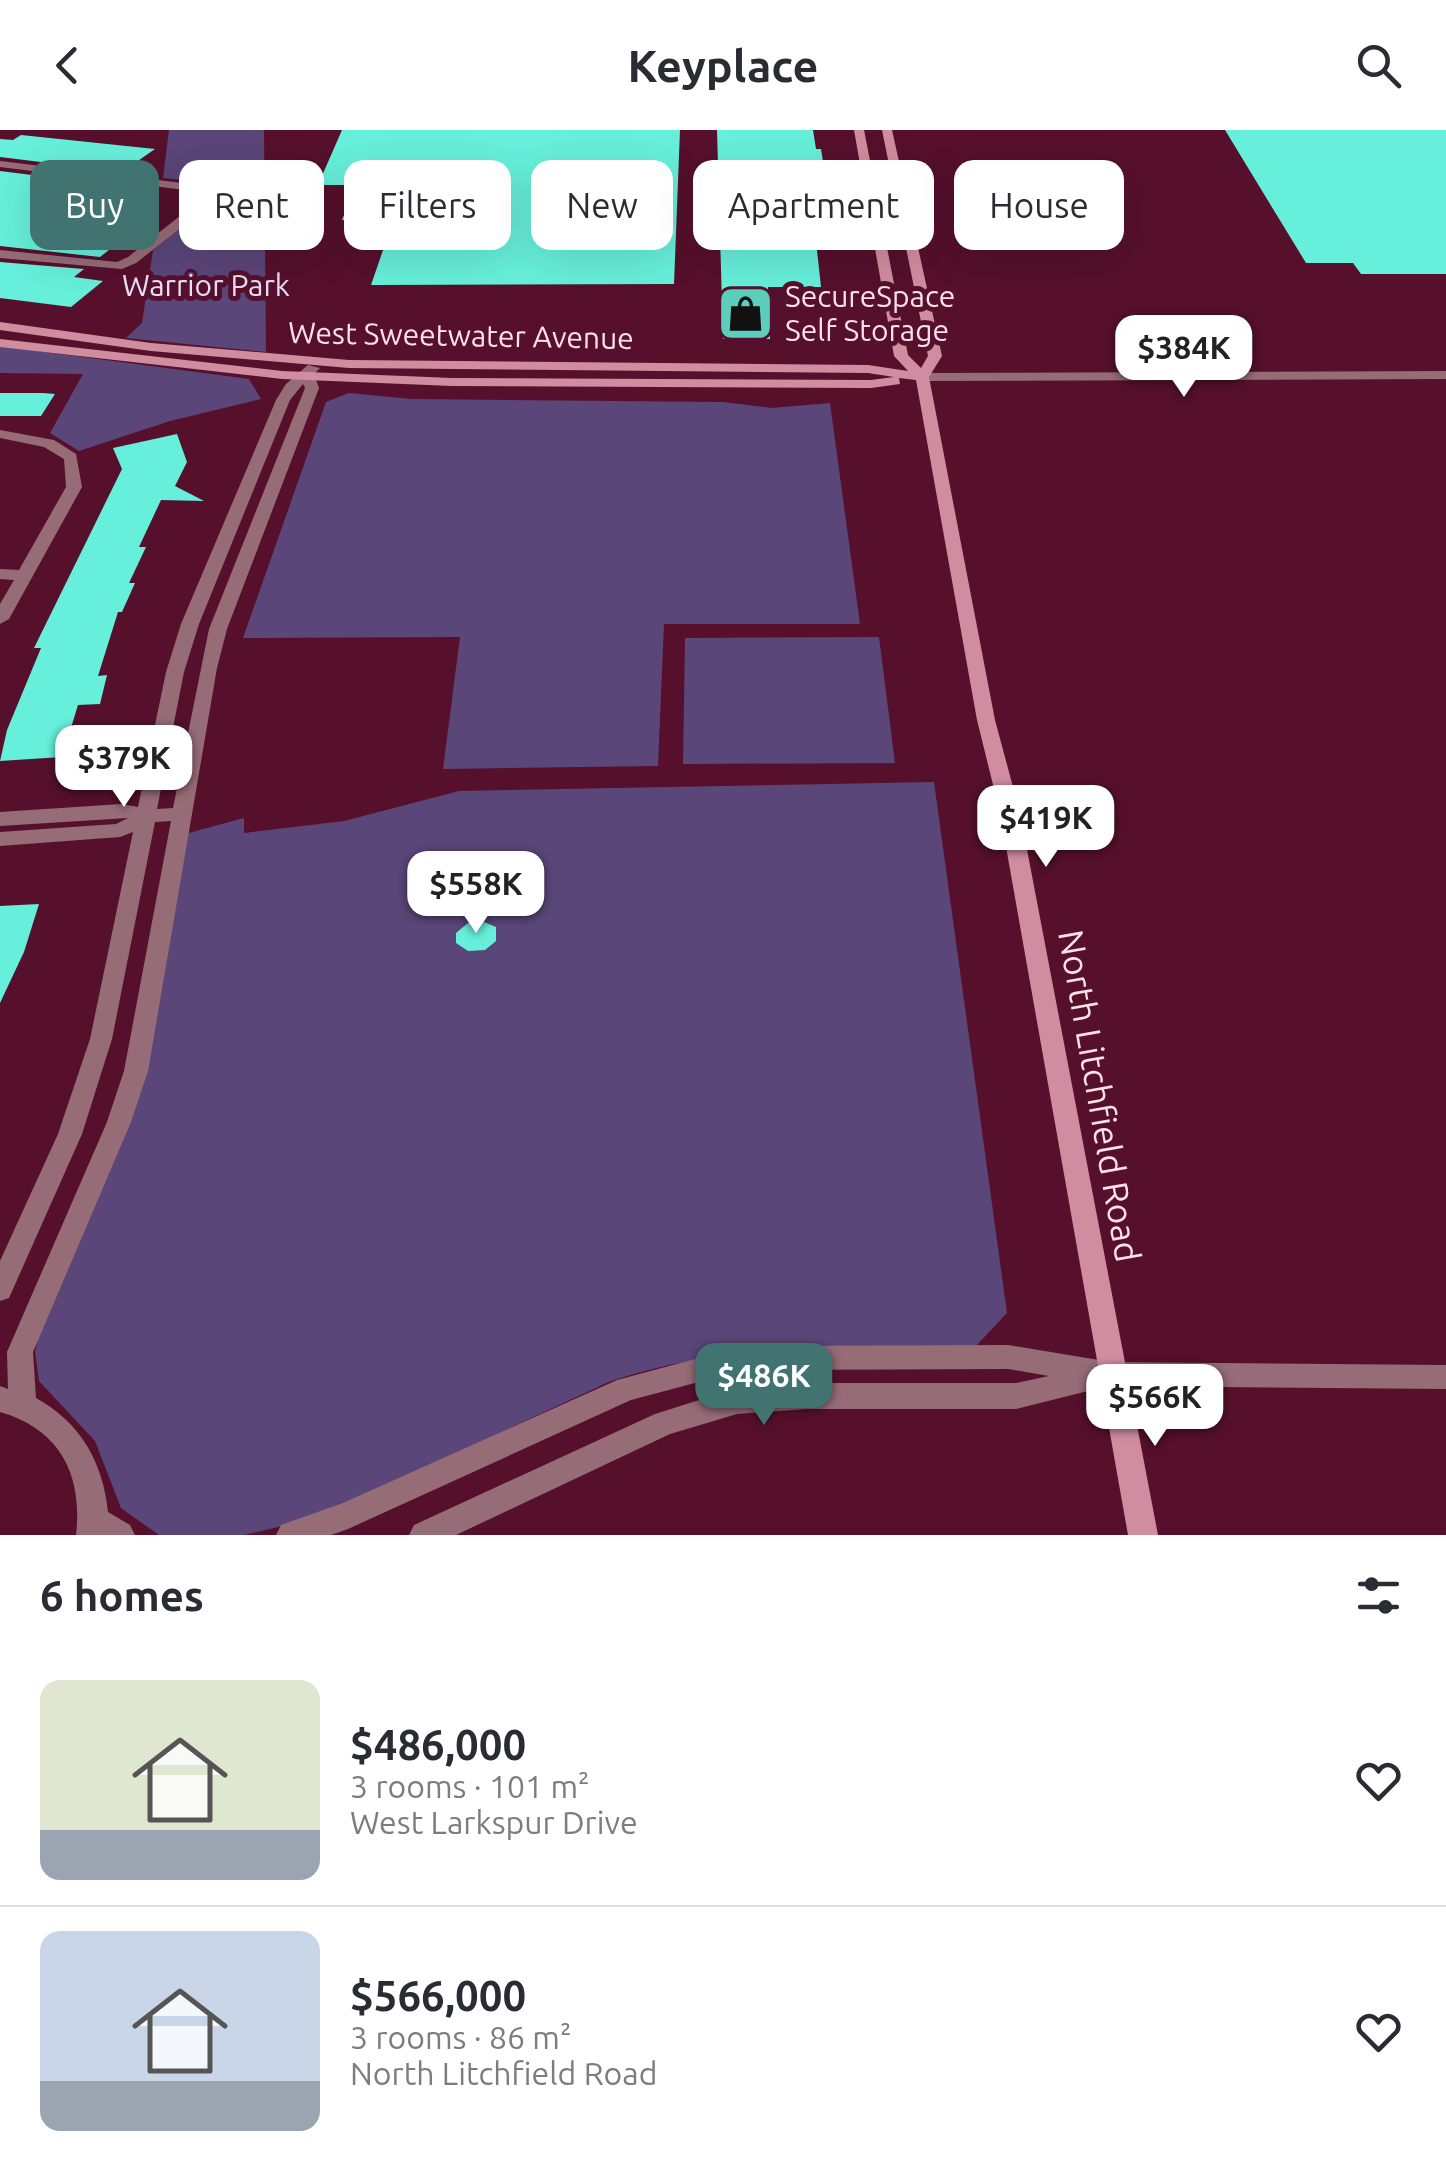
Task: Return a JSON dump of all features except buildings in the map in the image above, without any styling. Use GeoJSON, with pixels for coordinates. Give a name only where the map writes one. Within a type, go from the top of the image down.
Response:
{"type":"FeatureCollection","features":[{"type":"Feature","properties":{"kind":"main road","name":"North Litchfield Road"},"geometry":{"type":"LineString","coordinates":[[859,130],[902,356],[922,377],[986,720],[1010,813],[1142,1535]]}},
{"type":"Feature","properties":{"kind":"main road","name":"North Litchfield Road"},"geometry":{"type":"LineString","coordinates":[[887,130],[935,356],[922,377]]}},
{"type":"Feature","properties":{"kind":"main road","name":"West Sweetwater Avenue"},"geometry":{"type":"LineString","coordinates":[[0,326],[312,369],[452,382],[871,384],[922,377]]}},
{"type":"Feature","properties":{"kind":"main road","name":"West Sweetwater Avenue"},"geometry":{"type":"LineString","coordinates":[[0,343],[162,364],[312,369]]}},
{"type":"Feature","properties":{"kind":"street"},"geometry":{"type":"LineString","coordinates":[[0,164],[216,190],[214,196],[146,250],[118,266],[0,254]]}},
{"type":"Feature","properties":{"kind":"street"},"geometry":{"type":"LineString","coordinates":[[102,1530],[90,1480],[74,1446],[48,1419],[11,1401],[20,1352],[136,1071],[218,629],[312,388],[312,369]]}},
{"type":"Feature","properties":{"kind":"street"},"geometry":{"type":"LineString","coordinates":[[0,1290],[86,1090],[101,1039],[174,672],[190,624],[283,400],[291,387],[312,369]]}},
{"type":"Feature","properties":{"kind":"street","name":"West Sweetwater Avenue"},"geometry":{"type":"LineString","coordinates":[[922,377],[1446,374]]}},
{"type":"Feature","properties":{"kind":"street"},"geometry":{"type":"LineString","coordinates":[[0,434],[49,443],[71,457],[74,487],[0,619]]}},
{"type":"Feature","properties":{"kind":"street"},"geometry":{"type":"LineString","coordinates":[[0,574],[26,575]]}},
{"type":"Feature","properties":{"kind":"street"},"geometry":{"type":"LineString","coordinates":[[0,819],[122,810],[148,816],[181,814]]}},
{"type":"Feature","properties":{"kind":"street"},"geometry":{"type":"LineString","coordinates":[[0,839],[120,830],[148,816]]}},
{"type":"Feature","properties":{"kind":"street"},"geometry":{"type":"LineString","coordinates":[[291,1535],[348,1515],[627,1389],[726,1363],[768,1358],[1008,1358],[1111,1374],[1446,1376]]}},
{"type":"Feature","properties":{"kind":"street"},"geometry":{"type":"LineString","coordinates":[[424,1535],[665,1423],[737,1401],[808,1396],[1016,1396],[1111,1374]]}},
{"type":"Feature","properties":{"kind":"green space","name":"Warrior Park"},"geometry":{"type":"Polygon","coordinates":[[[169,130],[264,130],[264,160],[179,160],[179,180],[163,178],[169,130]]]}},
{"type":"Feature","properties":{"kind":"green space","name":"Warrior Park"},"geometry":{"type":"Polygon","coordinates":[[[179,229],[179,250],[265,250],[266,352],[126,338],[142,323],[153,250],[159,250],[159,245],[179,229]]]}},
{"type":"Feature","properties":{"kind":"green space"},"geometry":{"type":"Polygon","coordinates":[[[0,346],[249,379],[261,399],[170,421],[79,451],[50,433],[83,374],[0,373],[0,346]]]}},
{"type":"Feature","properties":{"kind":"green space"},"geometry":{"type":"Polygon","coordinates":[[[349,393],[412,399],[723,402],[772,408],[830,403],[860,624],[664,624],[658,766],[443,769],[460,637],[243,638],[326,402],[349,393]]]}},
{"type":"Feature","properties":{"kind":"green space"},"geometry":{"type":"Polygon","coordinates":[[[879,637],[895,763],[683,764],[685,638],[879,637]]]}},
{"type":"Feature","properties":{"kind":"green space"},"geometry":{"type":"Polygon","coordinates":[[[934,782],[1007,1313],[975,1347],[792,1349],[747,1352],[657,1368],[611,1381],[316,1518],[244,1535],[159,1535],[121,1508],[95,1441],[39,1381],[35,1352],[43,1316],[112,1155],[185,834],[244,818],[244,833],[344,821],[459,791],[934,782]]]}},
{"type":"Feature","properties":{"kind":"place","name":"SecureSpace Self Storage"},"geometry":{"type":"Point","coordinates":[746,314]}}]}
